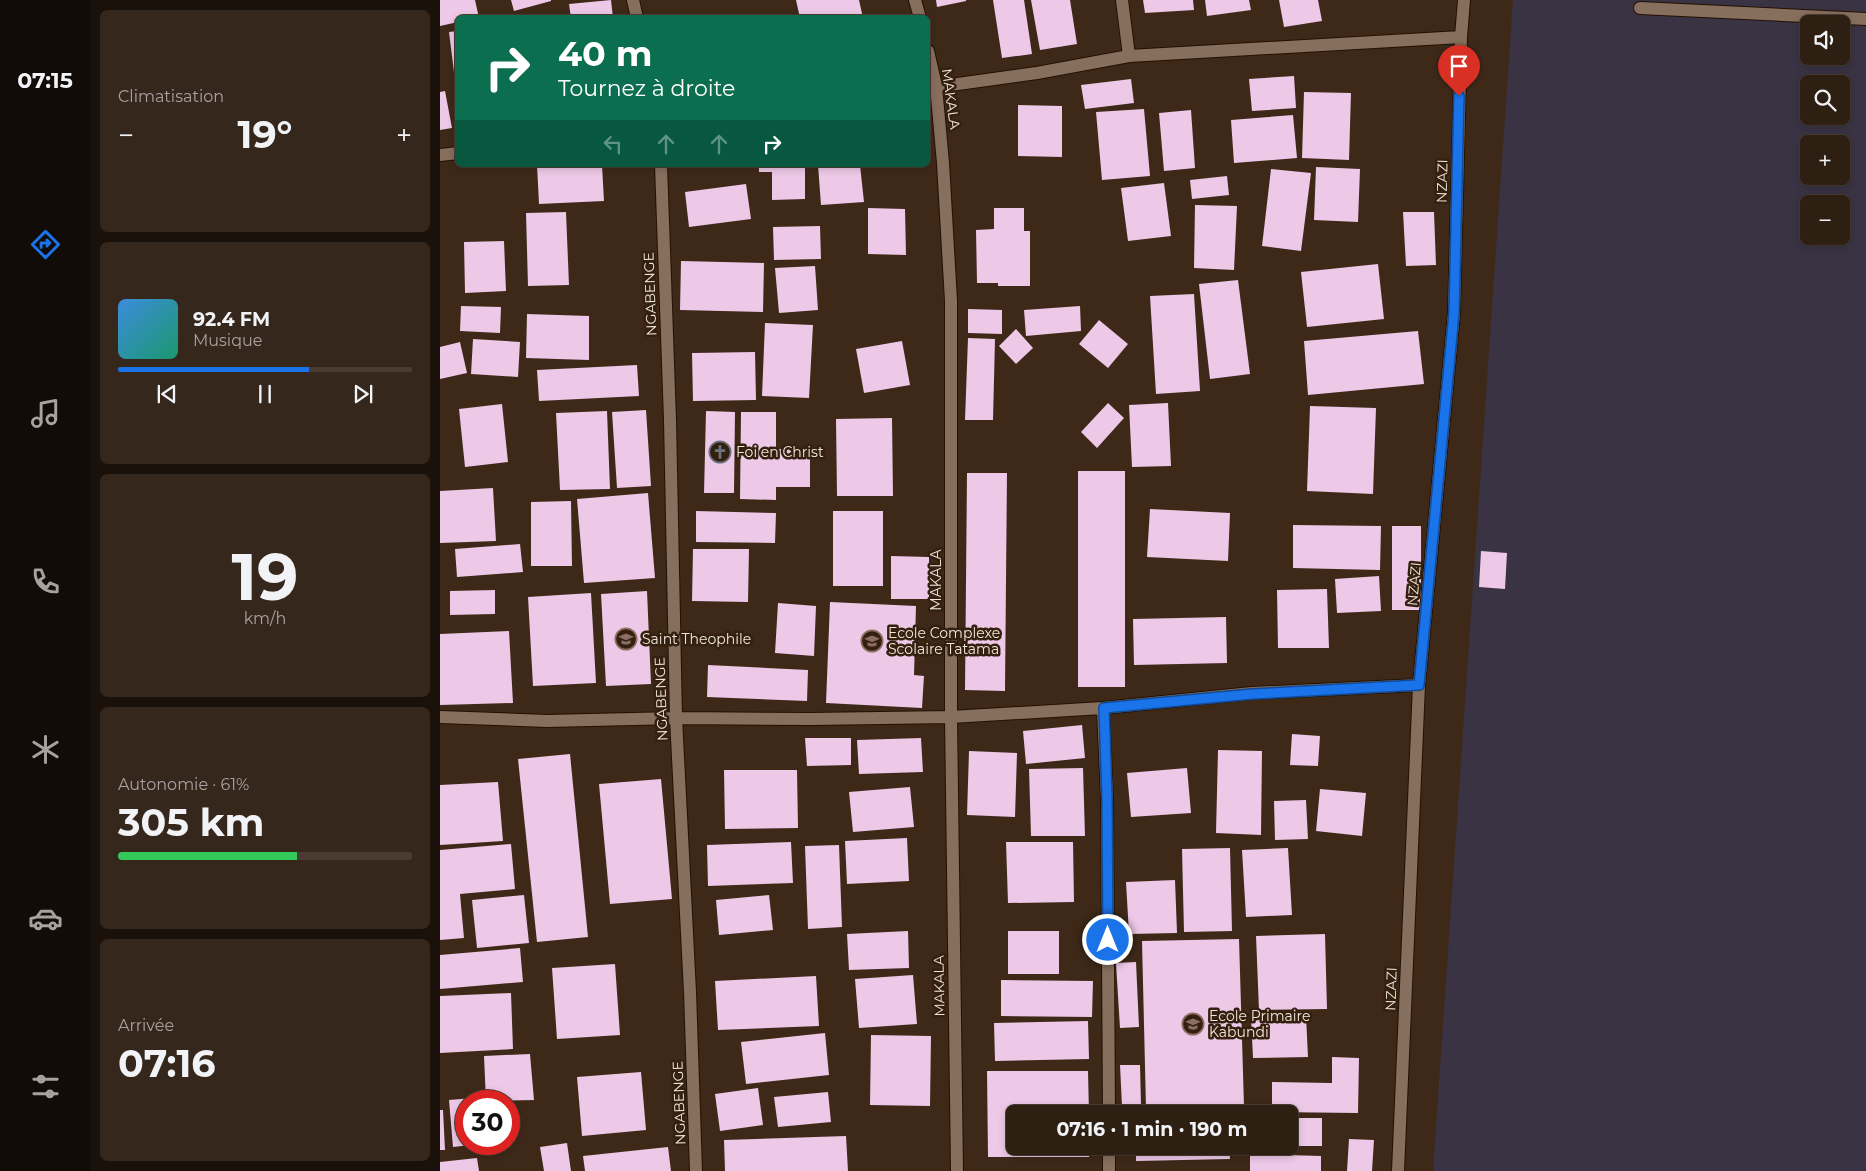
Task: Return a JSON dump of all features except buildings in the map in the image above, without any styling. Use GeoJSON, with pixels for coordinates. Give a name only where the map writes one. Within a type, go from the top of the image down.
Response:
{"type":"FeatureCollection","features":[{"type":"Feature","properties":{"kind":"street"},"geometry":{"type":"LineString","coordinates":[[633,0],[636,15]]}},
{"type":"Feature","properties":{"kind":"street"},"geometry":{"type":"LineString","coordinates":[[915,0],[919,15]]}},
{"type":"Feature","properties":{"kind":"street"},"geometry":{"type":"LineString","coordinates":[[1122,0],[1129,56]]}},
{"type":"Feature","properties":{"kind":"street","name":"NZAZI"},"geometry":{"type":"LineString","coordinates":[[1398,1171],[1419,685],[1454,313],[1460,38],[1464,0]]}},
{"type":"Feature","properties":{"kind":"street"},"geometry":{"type":"LineString","coordinates":[[1640,8],[1866,19]]}},
{"type":"Feature","properties":{"kind":"street"},"geometry":{"type":"LineString","coordinates":[[932,87],[1037,72],[1129,56],[1460,38]]}},
{"type":"Feature","properties":{"kind":"street","name":"MAKALA"},"geometry":{"type":"LineString","coordinates":[[930,69],[944,163],[951,301],[951,717],[957,1171]]}},
{"type":"Feature","properties":{"kind":"street"},"geometry":{"type":"LineString","coordinates":[[440,155],[455,153]]}},
{"type":"Feature","properties":{"kind":"street","name":"NGABENGE"},"geometry":{"type":"LineString","coordinates":[[661,167],[670,420],[676,718],[690,992],[696,1171]]}},
{"type":"Feature","properties":{"kind":"street"},"geometry":{"type":"LineString","coordinates":[[440,717],[547,721],[676,718],[951,717],[1104,708],[1252,694],[1419,685]]}},
{"type":"Feature","properties":{"kind":"street"},"geometry":{"type":"LineString","coordinates":[[1104,708],[1107,798],[1109,1105]]}},
{"type":"Feature","properties":{"kind":"street"},"geometry":{"type":"LineString","coordinates":[[1109,1155],[1109,1171]]}},
{"type":"Feature","properties":{"kind":"shaded area"},"geometry":{"type":"Polygon","coordinates":[[[1513,0],[1866,0],[1866,1171],[1433,1171],[1513,0]]]}},
{"type":"Feature","properties":{"kind":"place","name":"Foi en Christ"},"geometry":{"type":"Point","coordinates":[720,452]}},
{"type":"Feature","properties":{"kind":"place","name":"Saint Theophile"},"geometry":{"type":"Point","coordinates":[626,639]}},
{"type":"Feature","properties":{"kind":"place","name":"Ecole Complexe Scolaire Tatama"},"geometry":{"type":"Point","coordinates":[872,641]}},
{"type":"Feature","properties":{"kind":"place","name":"Ecole Primaire Kabundi"},"geometry":{"type":"Point","coordinates":[1193,1024]}},
{"type":"Feature","properties":{"kind":"route"},"geometry":{"type":"LineString","coordinates":[[1108,940],[1104,708],[1252,694],[1419,685],[1454,313],[1459,96]]}}]}
